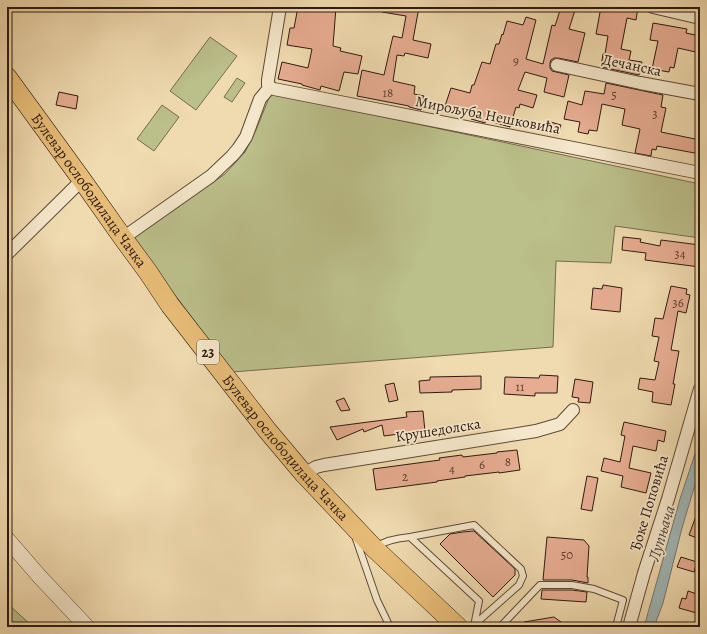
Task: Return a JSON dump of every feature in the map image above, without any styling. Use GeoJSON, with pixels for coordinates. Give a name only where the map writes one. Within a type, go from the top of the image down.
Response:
{"type":"FeatureCollection","features":[{"type":"Feature","properties":{"kind":"main road","name":"Булевар ослободилаца Чачка"},"geometry":{"type":"LineString","coordinates":[[7,77],[190,331],[267,430],[304,474],[374,548],[469,626]]}},
{"type":"Feature","properties":{"kind":"street"},"geometry":{"type":"LineString","coordinates":[[123,238],[211,176],[238,149],[246,137],[260,99],[270,87],[268,80],[280,7]]}},
{"type":"Feature","properties":{"kind":"street"},"geometry":{"type":"LineString","coordinates":[[653,7],[700,18]]}},
{"type":"Feature","properties":{"kind":"street","name":"Дечанска"},"geometry":{"type":"LineString","coordinates":[[557,65],[700,94]]}},
{"type":"Feature","properties":{"kind":"street","name":"Мирољуба Нешковића"},"geometry":{"type":"LineString","coordinates":[[270,87],[700,172]]}},
{"type":"Feature","properties":{"kind":"street"},"geometry":{"type":"LineString","coordinates":[[7,254],[82,180]]}},
{"type":"Feature","properties":{"kind":"street","name":"Ђоке Поповића"},"geometry":{"type":"LineString","coordinates":[[629,627],[700,389]]}},
{"type":"Feature","properties":{"kind":"street","name":"Крушедолска"},"geometry":{"type":"LineString","coordinates":[[304,474],[316,467],[324,465],[536,431],[560,424],[573,410]]}},
{"type":"Feature","properties":{"kind":"street"},"geometry":{"type":"LineString","coordinates":[[7,539],[87,627]]}},
{"type":"Feature","properties":{"kind":"lane"},"geometry":{"type":"LineString","coordinates":[[350,522],[377,600],[390,627]]}},
{"type":"Feature","properties":{"kind":"lane"},"geometry":{"type":"LineString","coordinates":[[374,548],[391,540],[474,525],[521,569],[523,576],[519,585],[469,626]]}},
{"type":"Feature","properties":{"kind":"lane"},"geometry":{"type":"LineString","coordinates":[[410,537],[478,602],[469,626]]}},
{"type":"Feature","properties":{"kind":"lane"},"geometry":{"type":"LineString","coordinates":[[500,627],[540,585],[572,585],[594,589],[623,600],[616,627]]}},
{"type":"Feature","properties":{"kind":"green space"},"geometry":{"type":"Polygon","coordinates":[[[210,37],[237,56],[196,110],[170,91],[210,37]]]}},
{"type":"Feature","properties":{"kind":"green space"},"geometry":{"type":"Polygon","coordinates":[[[237,78],[245,83],[232,102],[224,97],[237,78]]]}},
{"type":"Feature","properties":{"kind":"green space"},"geometry":{"type":"Polygon","coordinates":[[[271,93],[700,184],[700,238],[615,226],[611,263],[556,261],[553,347],[232,372],[132,237],[225,174],[245,152],[271,93]]]}},
{"type":"Feature","properties":{"kind":"green space"},"geometry":{"type":"Polygon","coordinates":[[[162,105],[179,117],[154,151],[137,139],[162,105]]]}},
{"type":"Feature","properties":{"kind":"green space"},"geometry":{"type":"Polygon","coordinates":[[[7,603],[33,627],[7,627],[7,603]]]}},
{"type":"Feature","properties":{"kind":"water"},"geometry":{"type":"Polygon","coordinates":[[[700,439],[700,468],[682,528],[663,603],[654,627],[644,627],[680,499],[700,439]]]}},
{"type":"Feature","properties":{"kind":"building"},"geometry":{"type":"Polygon","coordinates":[[[298,7],[336,7],[333,46],[341,48],[340,51],[362,56],[358,74],[344,72],[339,91],[321,86],[320,90],[302,84],[278,79],[282,62],[308,68],[312,49],[287,45],[290,28],[294,28],[298,7]]]}},
{"type":"Feature","properties":{"kind":"building"},"geometry":{"type":"Polygon","coordinates":[[[382,7],[419,7],[413,40],[431,44],[428,58],[405,53],[404,56],[397,55],[393,81],[415,86],[414,94],[424,96],[421,110],[409,106],[357,96],[362,70],[384,75],[393,36],[402,38],[406,16],[382,12],[382,7]]]}},
{"type":"Feature","properties":{"kind":"building"},"geometry":{"type":"Polygon","coordinates":[[[561,7],[576,7],[569,29],[585,33],[578,62],[554,58],[550,63],[550,68],[552,71],[569,75],[564,97],[544,92],[547,78],[525,72],[518,90],[537,95],[533,108],[520,104],[519,108],[516,107],[510,127],[486,120],[485,123],[471,119],[472,114],[445,106],[451,88],[470,93],[482,62],[490,64],[496,44],[499,44],[507,21],[523,25],[526,17],[536,20],[526,59],[543,64],[552,25],[555,26],[561,7]]]}},
{"type":"Feature","properties":{"kind":"building"},"geometry":{"type":"Polygon","coordinates":[[[601,7],[638,7],[636,20],[627,18],[621,49],[631,51],[629,60],[642,62],[639,75],[601,67],[608,36],[596,34],[601,7]]]}},
{"type":"Feature","properties":{"kind":"building"},"geometry":{"type":"Polygon","coordinates":[[[653,23],[687,29],[686,33],[700,36],[700,53],[678,48],[674,68],[670,67],[669,72],[652,69],[658,41],[650,40],[653,23]]]}},
{"type":"Feature","properties":{"kind":"building"},"geometry":{"type":"Polygon","coordinates":[[[606,83],[663,95],[661,107],[666,108],[661,132],[700,140],[700,154],[657,146],[656,150],[652,149],[651,156],[635,153],[640,129],[622,125],[625,109],[602,104],[597,131],[589,130],[588,134],[578,132],[580,122],[564,119],[568,101],[582,105],[585,91],[604,94],[606,83]]]}},
{"type":"Feature","properties":{"kind":"building"},"geometry":{"type":"Polygon","coordinates":[[[59,92],[78,96],[76,109],[56,105],[59,92]]]}},
{"type":"Feature","properties":{"kind":"building"},"geometry":{"type":"Polygon","coordinates":[[[547,121],[561,125],[558,135],[544,131],[547,121]]]}},
{"type":"Feature","properties":{"kind":"building"},"geometry":{"type":"Polygon","coordinates":[[[623,237],[641,239],[640,242],[660,246],[661,240],[700,245],[700,267],[645,260],[646,253],[622,250],[623,237]]]}},
{"type":"Feature","properties":{"kind":"building"},"geometry":{"type":"Polygon","coordinates":[[[603,285],[622,288],[620,312],[591,309],[593,288],[602,289],[603,285]]]}},
{"type":"Feature","properties":{"kind":"building"},"geometry":{"type":"Polygon","coordinates":[[[671,286],[687,289],[686,294],[690,295],[686,313],[678,311],[671,350],[679,351],[671,405],[652,402],[653,392],[638,389],[640,378],[655,380],[659,362],[654,361],[659,337],[652,336],[655,318],[663,319],[671,286]]]}},
{"type":"Feature","properties":{"kind":"building"},"geometry":{"type":"Polygon","coordinates":[[[540,375],[558,376],[557,393],[535,393],[535,396],[504,394],[505,377],[539,378],[540,375]]]}},
{"type":"Feature","properties":{"kind":"building"},"geometry":{"type":"Polygon","coordinates":[[[481,376],[481,389],[420,393],[419,381],[430,380],[430,377],[481,376]]]}},
{"type":"Feature","properties":{"kind":"building"},"geometry":{"type":"Polygon","coordinates":[[[575,379],[593,382],[590,403],[578,402],[579,398],[572,397],[575,379]]]}},
{"type":"Feature","properties":{"kind":"building"},"geometry":{"type":"Polygon","coordinates":[[[394,383],[398,400],[389,402],[385,385],[394,383]]]}},
{"type":"Feature","properties":{"kind":"building"},"geometry":{"type":"Polygon","coordinates":[[[344,398],[350,410],[341,411],[336,401],[344,398]]]}},
{"type":"Feature","properties":{"kind":"building"},"geometry":{"type":"Polygon","coordinates":[[[423,411],[425,432],[384,436],[382,425],[364,432],[363,429],[337,440],[330,427],[407,417],[406,412],[423,411]]]}},
{"type":"Feature","properties":{"kind":"building"},"geometry":{"type":"Polygon","coordinates":[[[624,422],[666,431],[664,442],[658,440],[656,451],[633,446],[629,468],[651,473],[646,493],[621,487],[623,476],[601,471],[604,458],[620,462],[625,436],[621,435],[624,422]]]}},
{"type":"Feature","properties":{"kind":"building"},"geometry":{"type":"Polygon","coordinates":[[[517,450],[520,470],[465,476],[437,482],[376,490],[373,469],[440,460],[439,458],[462,455],[463,457],[517,450]]]}},
{"type":"Feature","properties":{"kind":"building"},"geometry":{"type":"Polygon","coordinates":[[[587,476],[598,478],[592,511],[581,509],[587,476]]]}},
{"type":"Feature","properties":{"kind":"building"},"geometry":{"type":"Polygon","coordinates":[[[700,508],[700,539],[689,535],[700,508]]]}},
{"type":"Feature","properties":{"kind":"building"},"geometry":{"type":"Polygon","coordinates":[[[474,531],[515,569],[515,575],[493,597],[440,544],[450,534],[474,531]]]}},
{"type":"Feature","properties":{"kind":"building"},"geometry":{"type":"Polygon","coordinates":[[[547,537],[584,540],[589,546],[588,583],[572,580],[543,580],[547,537]]]}},
{"type":"Feature","properties":{"kind":"building"},"geometry":{"type":"Polygon","coordinates":[[[681,557],[697,562],[694,572],[677,567],[681,557]]]}},
{"type":"Feature","properties":{"kind":"building"},"geometry":{"type":"Polygon","coordinates":[[[542,590],[572,590],[587,592],[586,602],[541,599],[542,590]]]}},
{"type":"Feature","properties":{"kind":"building"},"geometry":{"type":"Polygon","coordinates":[[[688,591],[700,595],[700,614],[679,608],[682,598],[686,599],[688,591]]]}},
{"type":"Feature","properties":{"kind":"building"},"geometry":{"type":"Polygon","coordinates":[[[554,617],[568,627],[524,627],[524,622],[554,617]]]}},
{"type":"Feature","properties":{"kind":"water label","name":"Лупњача"},"geometry":{"type":"Point","coordinates":[661,533]}}]}
